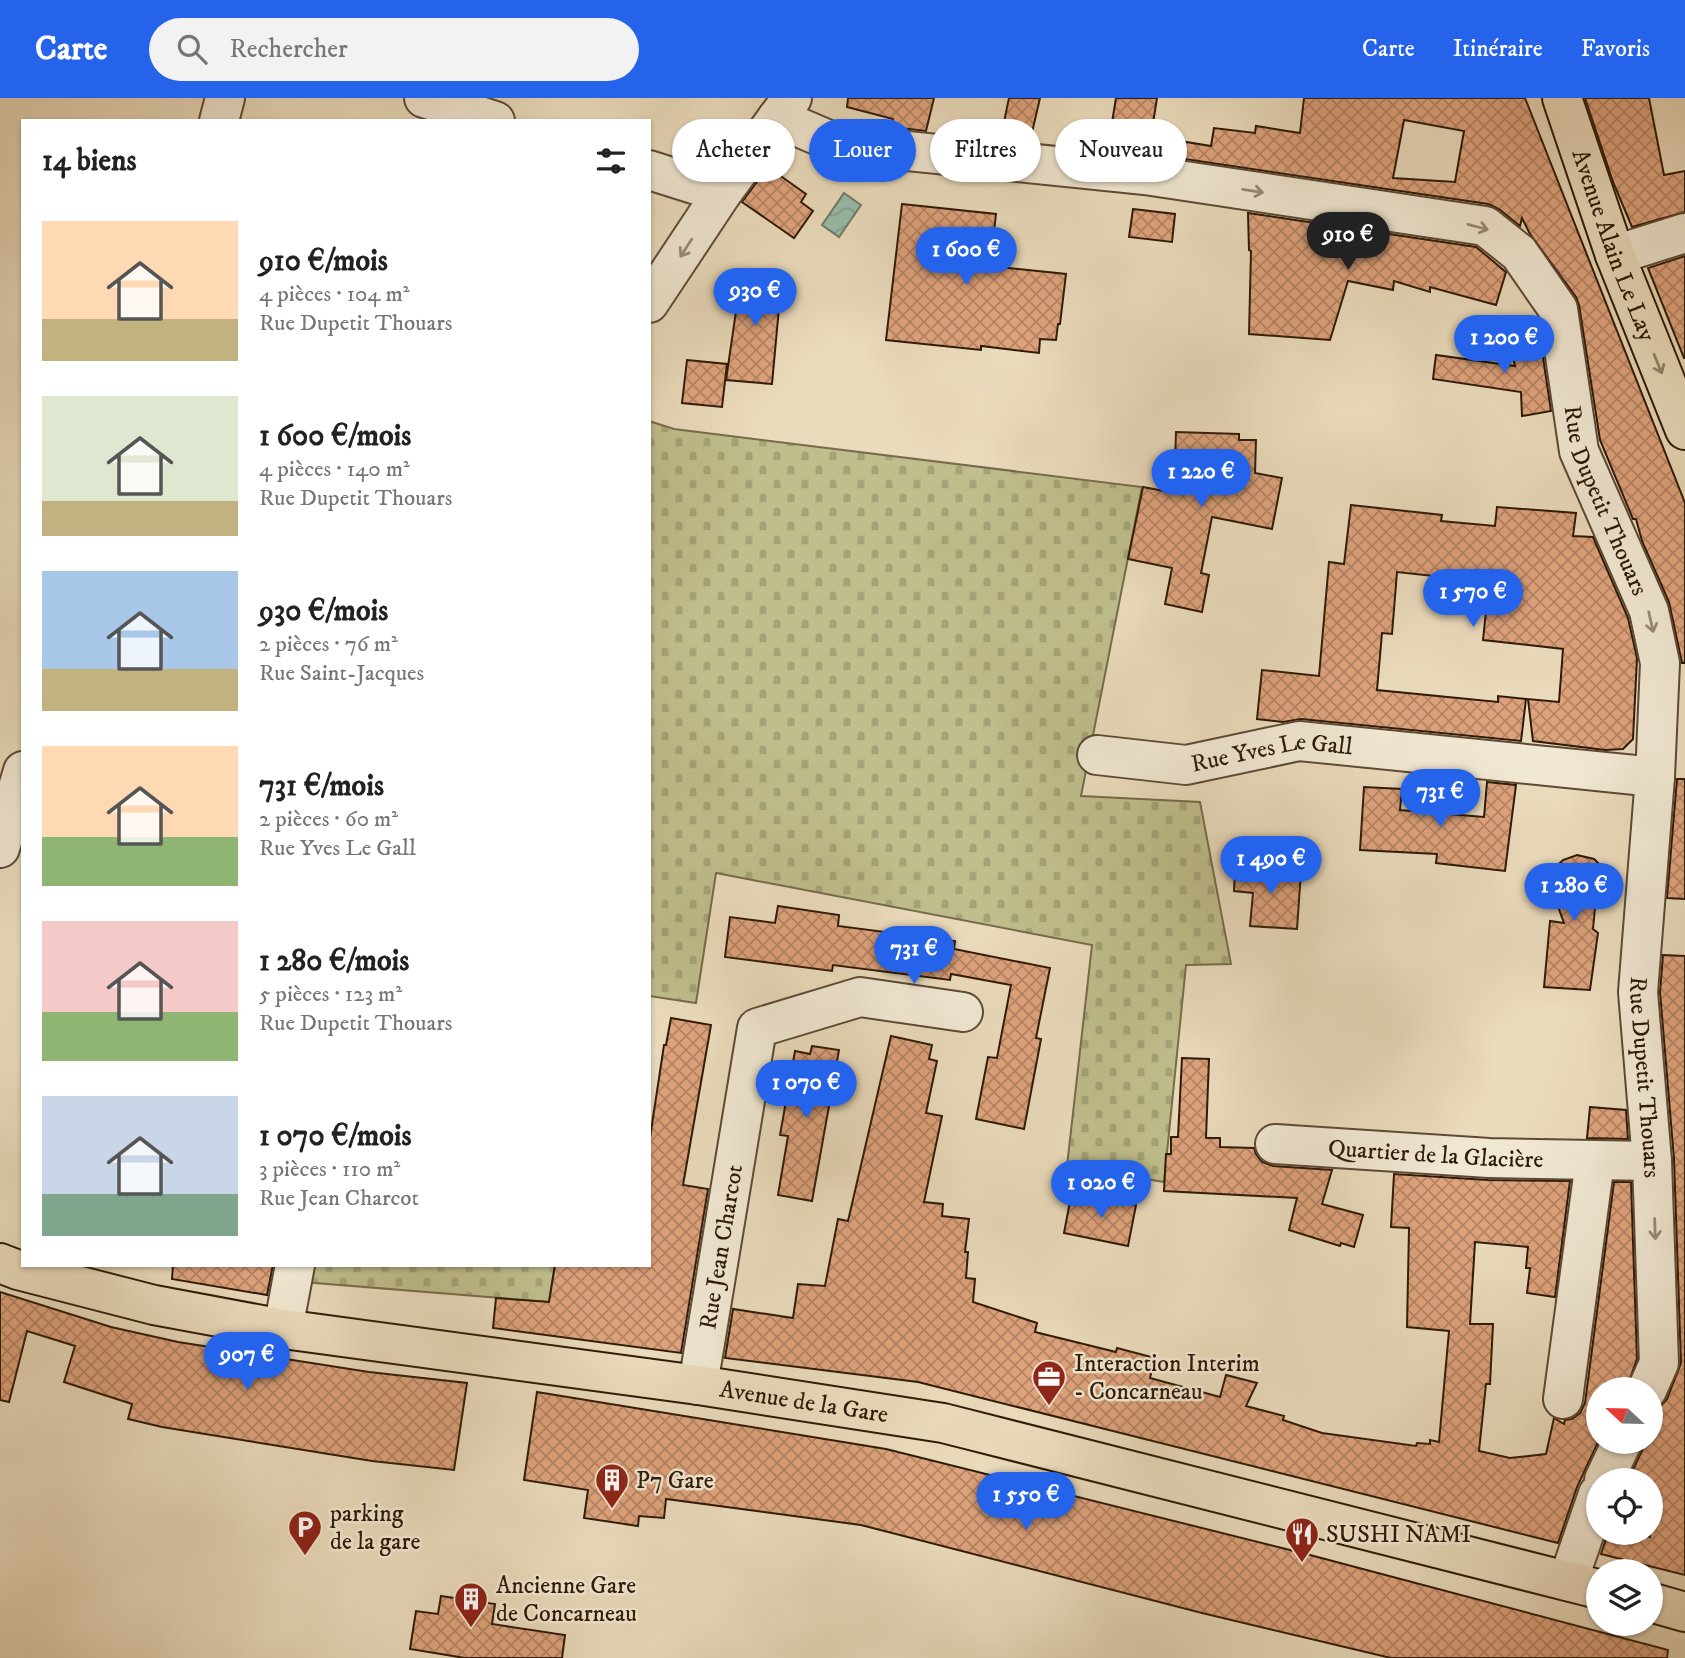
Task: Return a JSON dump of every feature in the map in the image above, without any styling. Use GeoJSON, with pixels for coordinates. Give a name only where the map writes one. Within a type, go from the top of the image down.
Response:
{"type":"FeatureCollection","features":[{"type":"Feature","properties":{"kind":"main road","name":"Avenue Alain Le Lay"},"geometry":{"type":"LineString","coordinates":[[1562,98],[1615,255],[1685,430]]}},
{"type":"Feature","properties":{"kind":"main road","name":"Avenue de la Gare"},"geometry":{"type":"LineString","coordinates":[[0,1263],[154,1305],[283,1329],[698,1385],[943,1423],[1583,1585]]}},
{"type":"Feature","properties":{"kind":"main road"},"geometry":{"type":"LineString","coordinates":[[1663,1606],[1685,1612]]}},
{"type":"Feature","properties":{"kind":"street"},"geometry":{"type":"LineString","coordinates":[[220,119],[225,98]]}},
{"type":"Feature","properties":{"kind":"street"},"geometry":{"type":"LineString","coordinates":[[424,98],[489,119]]}},
{"type":"Feature","properties":{"kind":"street"},"geometry":{"type":"LineString","coordinates":[[651,300],[722,193],[784,108]]}},
{"type":"Feature","properties":{"kind":"street","name":"Rue Dupetit Thouars"},"geometry":{"type":"LineString","coordinates":[[784,108],[838,144],[1145,175],[1485,226],[1519,253],[1558,309],[1579,451],[1649,611],[1660,663],[1655,777],[1638,992],[1652,1161],[1660,1363],[1653,1377]]}},
{"type":"Feature","properties":{"kind":"street"},"geometry":{"type":"LineString","coordinates":[[651,171],[722,193]]}},
{"type":"Feature","properties":{"kind":"street"},"geometry":{"type":"LineString","coordinates":[[1615,255],[1685,233]]}},
{"type":"Feature","properties":{"kind":"street","name":"Rue Yves Le Gall"},"geometry":{"type":"LineString","coordinates":[[1097,755],[1186,765],[1299,741],[1655,777]]}},
{"type":"Feature","properties":{"kind":"street"},"geometry":{"type":"LineString","coordinates":[[0,848],[21,778]]}},
{"type":"Feature","properties":{"kind":"street","name":"Rue Jean Charcot"},"geometry":{"type":"LineString","coordinates":[[698,1385],[757,1028],[860,997],[963,1012]]}},
{"type":"Feature","properties":{"kind":"street","name":"Quartier de la Glacière"},"geometry":{"type":"LineString","coordinates":[[1275,1144],[1489,1158],[1652,1161]]}},
{"type":"Feature","properties":{"kind":"street"},"geometry":{"type":"LineString","coordinates":[[1563,1399],[1595,1161]]}},
{"type":"Feature","properties":{"kind":"street"},"geometry":{"type":"LineString","coordinates":[[283,1329],[295,1267]]}},
{"type":"Feature","properties":{"kind":"street"},"geometry":{"type":"LineString","coordinates":[[1583,1585],[1590,1545]]}},
{"type":"Feature","properties":{"kind":"green space"},"geometry":{"type":"Polygon","coordinates":[[[651,422],[674,429],[1142,487],[1081,796],[1200,802],[1231,964],[1186,965],[1164,1182],[1067,1166],[1092,945],[716,873],[696,1003],[651,996],[651,422]]]}},
{"type":"Feature","properties":{"kind":"green space"},"geometry":{"type":"Polygon","coordinates":[[[307,1267],[555,1267],[549,1302],[303,1282],[307,1267]]]}},
{"type":"Feature","properties":{"kind":"water"},"geometry":{"type":"Polygon","coordinates":[[[844,193],[861,205],[839,237],[822,225],[844,193]]]}},
{"type":"Feature","properties":{"kind":"building"},"geometry":{"type":"Polygon","coordinates":[[[848,98],[934,98],[926,131],[916,130],[916,119],[893,119],[847,107],[848,98]]]}},
{"type":"Feature","properties":{"kind":"building"},"geometry":{"type":"Polygon","coordinates":[[[1009,98],[1040,98],[1035,119],[1005,119],[1009,98]]]}},
{"type":"Feature","properties":{"kind":"building"},"geometry":{"type":"Polygon","coordinates":[[[1116,98],[1157,98],[1154,119],[1113,119],[1116,98]]]}},
{"type":"Feature","properties":{"kind":"building"},"geometry":{"type":"Polygon","coordinates":[[[1304,98],[1525,98],[1685,503],[1685,663],[1682,663],[1669,602],[1642,541],[1636,519],[1633,519],[1600,440],[1579,305],[1522,218],[1520,226],[1499,209],[1488,204],[1187,159],[1187,142],[1211,146],[1214,128],[1255,133],[1256,126],[1300,133],[1304,98]],[[1404,120],[1393,178],[1455,182],[1464,131],[1404,120]]]}},
{"type":"Feature","properties":{"kind":"building"},"geometry":{"type":"Polygon","coordinates":[[[1585,98],[1649,98],[1664,175],[1685,171],[1685,212],[1632,227],[1613,182],[1585,98]]]}},
{"type":"Feature","properties":{"kind":"building"},"geometry":{"type":"Polygon","coordinates":[[[757,182],[789,182],[806,194],[801,202],[813,211],[794,238],[742,202],[757,182]]]}},
{"type":"Feature","properties":{"kind":"building"},"geometry":{"type":"Polygon","coordinates":[[[902,204],[996,214],[990,266],[1066,274],[1056,340],[1040,339],[1039,353],[886,340],[902,204]]]}},
{"type":"Feature","properties":{"kind":"building"},"geometry":{"type":"Polygon","coordinates":[[[1133,209],[1175,214],[1172,242],[1129,237],[1133,209]]]}},
{"type":"Feature","properties":{"kind":"building"},"geometry":{"type":"Polygon","coordinates":[[[1248,213],[1476,247],[1506,272],[1496,305],[1430,287],[1430,292],[1394,281],[1393,290],[1348,281],[1330,340],[1249,334],[1251,251],[1248,213]]]}},
{"type":"Feature","properties":{"kind":"building"},"geometry":{"type":"Polygon","coordinates":[[[1685,256],[1685,358],[1684,358],[1648,268],[1685,256]]]}},
{"type":"Feature","properties":{"kind":"building"},"geometry":{"type":"Polygon","coordinates":[[[742,270],[782,275],[772,384],[726,380],[742,270]]]}},
{"type":"Feature","properties":{"kind":"building"},"geometry":{"type":"Polygon","coordinates":[[[1540,337],[1551,411],[1522,416],[1521,392],[1433,379],[1436,355],[1515,366],[1510,345],[1540,337]]]}},
{"type":"Feature","properties":{"kind":"building"},"geometry":{"type":"Polygon","coordinates":[[[687,360],[727,364],[722,407],[682,403],[687,360]]]}},
{"type":"Feature","properties":{"kind":"building"},"geometry":{"type":"Polygon","coordinates":[[[1176,432],[1239,434],[1239,440],[1256,440],[1255,473],[1282,478],[1272,529],[1212,517],[1201,573],[1209,575],[1202,612],[1165,604],[1172,568],[1128,559],[1143,487],[1174,493],[1176,432]]]}},
{"type":"Feature","properties":{"kind":"building"},"geometry":{"type":"Polygon","coordinates":[[[1351,505],[1442,515],[1441,521],[1495,526],[1497,507],[1576,513],[1573,536],[1593,537],[1628,618],[1637,658],[1633,739],[1623,749],[1605,750],[1533,741],[1528,699],[1559,702],[1563,649],[1483,640],[1489,582],[1397,572],[1392,634],[1382,633],[1377,690],[1498,702],[1498,696],[1526,699],[1521,741],[1301,719],[1283,722],[1257,719],[1262,670],[1319,676],[1329,562],[1344,564],[1351,505]]]}},
{"type":"Feature","properties":{"kind":"building"},"geometry":{"type":"Polygon","coordinates":[[[1677,779],[1685,779],[1685,899],[1667,898],[1677,779]]]}},
{"type":"Feature","properties":{"kind":"building"},"geometry":{"type":"Polygon","coordinates":[[[1487,782],[1516,785],[1505,871],[1436,863],[1437,854],[1360,850],[1364,787],[1402,789],[1400,810],[1484,817],[1487,782]]]}},
{"type":"Feature","properties":{"kind":"building"},"geometry":{"type":"Polygon","coordinates":[[[1577,855],[1594,859],[1605,870],[1607,878],[1605,897],[1595,908],[1593,929],[1598,933],[1590,990],[1544,987],[1550,921],[1564,923],[1552,890],[1550,872],[1563,860],[1577,855]]]}},
{"type":"Feature","properties":{"kind":"building"},"geometry":{"type":"Polygon","coordinates":[[[1235,868],[1301,872],[1297,929],[1250,926],[1253,893],[1234,891],[1235,868]]]}},
{"type":"Feature","properties":{"kind":"building"},"geometry":{"type":"Polygon","coordinates":[[[778,906],[839,915],[838,926],[955,941],[954,949],[1050,968],[1036,1038],[1041,1039],[1024,1129],[976,1119],[988,1057],[997,1058],[1011,985],[951,974],[950,980],[833,965],[832,971],[725,957],[730,917],[775,923],[778,906]]]}},
{"type":"Feature","properties":{"kind":"building"},"geometry":{"type":"Polygon","coordinates":[[[1663,955],[1685,956],[1685,1575],[1663,1570],[1663,1559],[1621,1559],[1601,1554],[1604,1545],[1663,1545],[1663,1468],[1634,1468],[1641,1454],[1663,1454],[1663,1404],[1681,1363],[1674,1159],[1660,992],[1663,955]]]}},
{"type":"Feature","properties":{"kind":"building"},"geometry":{"type":"Polygon","coordinates":[[[671,1018],[711,1025],[683,1185],[708,1189],[681,1353],[493,1328],[496,1298],[549,1302],[555,1267],[651,1267],[651,1131],[671,1018]]]}},
{"type":"Feature","properties":{"kind":"building"},"geometry":{"type":"Polygon","coordinates":[[[891,1036],[932,1045],[929,1059],[937,1061],[926,1113],[942,1116],[924,1202],[943,1204],[942,1216],[969,1219],[965,1252],[968,1252],[966,1278],[975,1279],[973,1302],[1037,1323],[1035,1332],[1116,1352],[1117,1348],[1155,1358],[1150,1378],[1220,1397],[1226,1375],[1257,1383],[1246,1406],[1284,1416],[1283,1420],[1322,1433],[1416,1446],[1417,1443],[1430,1444],[1430,1440],[1439,1442],[1449,1331],[1407,1327],[1409,1228],[1391,1227],[1394,1174],[1488,1180],[1570,1181],[1555,1297],[1527,1293],[1530,1268],[1526,1268],[1528,1247],[1475,1242],[1470,1324],[1493,1324],[1490,1384],[1486,1384],[1479,1451],[1510,1458],[1546,1454],[1554,1418],[1564,1424],[1565,1420],[1572,1419],[1580,1413],[1586,1395],[1586,1454],[1592,1454],[1577,1487],[1558,1543],[918,1382],[725,1358],[733,1309],[793,1318],[798,1284],[825,1286],[838,1219],[848,1221],[891,1036]]]}},
{"type":"Feature","properties":{"kind":"building"},"geometry":{"type":"Polygon","coordinates":[[[812,1046],[839,1050],[812,1201],[778,1195],[788,1136],[780,1135],[795,1051],[810,1054],[812,1046]]]}},
{"type":"Feature","properties":{"kind":"building"},"geometry":{"type":"Polygon","coordinates":[[[1182,1058],[1209,1059],[1206,1138],[1220,1138],[1220,1147],[1254,1148],[1262,1162],[1273,1166],[1332,1170],[1322,1204],[1363,1215],[1354,1247],[1341,1243],[1340,1246],[1289,1230],[1297,1198],[1164,1191],[1166,1154],[1171,1154],[1171,1137],[1178,1137],[1182,1058]]]}},
{"type":"Feature","properties":{"kind":"building"},"geometry":{"type":"Polygon","coordinates":[[[1590,1107],[1626,1110],[1628,1139],[1587,1138],[1590,1107]]]}},
{"type":"Feature","properties":{"kind":"building"},"geometry":{"type":"Polygon","coordinates":[[[1614,1182],[1631,1182],[1637,1359],[1631,1377],[1588,1377],[1614,1182]]]}},
{"type":"Feature","properties":{"kind":"building"},"geometry":{"type":"Polygon","coordinates":[[[1071,1196],[1090,1200],[1090,1196],[1136,1205],[1128,1246],[1064,1233],[1071,1196]]]}},
{"type":"Feature","properties":{"kind":"building"},"geometry":{"type":"Polygon","coordinates":[[[173,1267],[273,1267],[267,1295],[172,1279],[173,1267]]]}},
{"type":"Feature","properties":{"kind":"building"},"geometry":{"type":"Polygon","coordinates":[[[0,1292],[111,1327],[178,1342],[369,1372],[467,1383],[454,1470],[372,1461],[162,1427],[128,1419],[132,1404],[64,1382],[75,1346],[27,1331],[9,1402],[0,1400],[0,1292]]]}},
{"type":"Feature","properties":{"kind":"building"},"geometry":{"type":"Polygon","coordinates":[[[537,1392],[886,1449],[1310,1555],[1586,1628],[1586,1636],[1615,1636],[1668,1650],[1667,1658],[1391,1658],[1202,1613],[861,1525],[666,1499],[664,1518],[639,1516],[638,1526],[584,1518],[588,1490],[524,1480],[537,1392]]]}},
{"type":"Feature","properties":{"kind":"building","name":"Ancienne Gare de Concarneau"},"geometry":{"type":"Polygon","coordinates":[[[441,1596],[495,1604],[492,1624],[565,1635],[562,1658],[465,1658],[410,1649],[416,1611],[438,1614],[441,1596]]]}},
{"type":"Feature","properties":{"kind":"place","name":"Interaction Interim - Concarneau"},"geometry":{"type":"Point","coordinates":[1049,1407]}},
{"type":"Feature","properties":{"kind":"place","name":"P7 Gare"},"geometry":{"type":"Point","coordinates":[612,1510]}},
{"type":"Feature","properties":{"kind":"place","name":"parking de la gare"},"geometry":{"type":"Point","coordinates":[305,1557]}},
{"type":"Feature","properties":{"kind":"place","name":"SUSHI NAMI"},"geometry":{"type":"Point","coordinates":[1302,1564]}},
{"type":"Feature","properties":{"kind":"place","name":"Ancienne Gare de Concarneau"},"geometry":{"type":"Point","coordinates":[471,1629]}}]}
